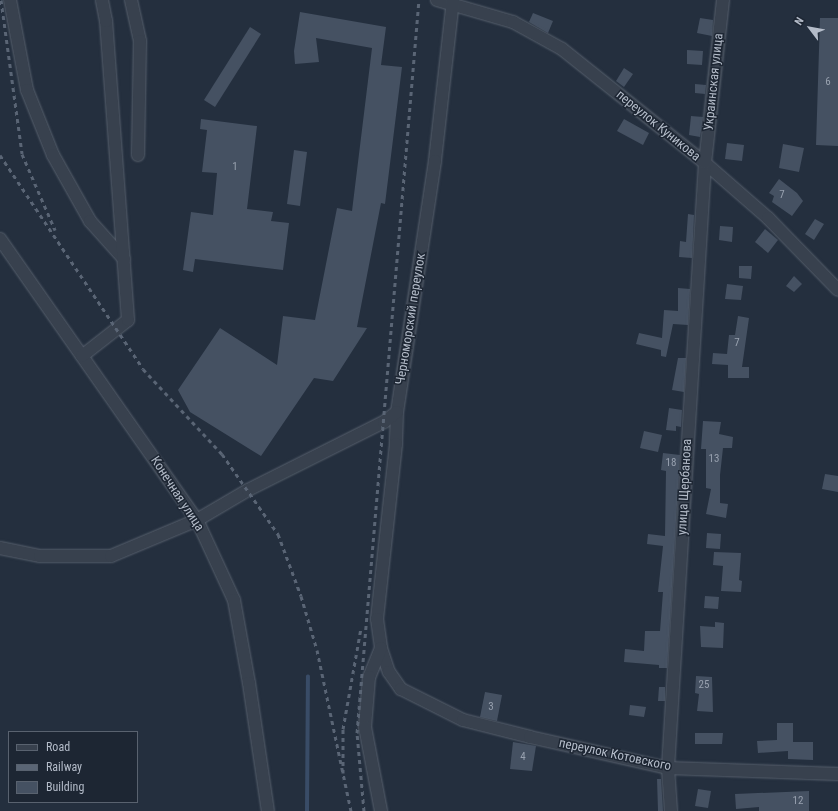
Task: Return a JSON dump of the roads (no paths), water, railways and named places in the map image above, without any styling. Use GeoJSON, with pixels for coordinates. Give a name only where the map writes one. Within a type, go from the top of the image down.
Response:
{"type":"FeatureCollection","features":[{"type":"Feature","properties":{"kind":"street"},"geometry":{"type":"LineString","coordinates":[[10,0],[27,90],[54,155],[90,221],[124,259]]}},
{"type":"Feature","properties":{"kind":"street"},"geometry":{"type":"LineString","coordinates":[[82,356],[128,320],[106,21],[102,0]]}},
{"type":"Feature","properties":{"kind":"street"},"geometry":{"type":"LineString","coordinates":[[131,0],[140,41],[138,155]]}},
{"type":"Feature","properties":{"kind":"street","name":"переулок Куникова"},"geometry":{"type":"LineString","coordinates":[[437,0],[452,1],[513,22],[562,48],[705,163],[768,218],[838,290]]}},
{"type":"Feature","properties":{"kind":"street","name":"Украинская улица"},"geometry":{"type":"LineString","coordinates":[[705,163],[723,0]]}},
{"type":"Feature","properties":{"kind":"street","name":"Черноморский переулок"},"geometry":{"type":"LineString","coordinates":[[401,689],[389,672],[381,648],[377,619],[396,444],[397,412],[435,162],[452,1]]}},
{"type":"Feature","properties":{"kind":"street","name":"улица Щербанова"},"geometry":{"type":"LineString","coordinates":[[671,811],[668,768],[705,163]]}},
{"type":"Feature","properties":{"kind":"street","name":"Конечная улица"},"geometry":{"type":"LineString","coordinates":[[0,239],[197,520],[234,600],[249,683],[268,811]]}},
{"type":"Feature","properties":{"kind":"street"},"geometry":{"type":"LineString","coordinates":[[0,548],[40,556],[111,556],[197,520],[248,490],[384,422],[397,412]]}},
{"type":"Feature","properties":{"kind":"street"},"geometry":{"type":"LineString","coordinates":[[381,648],[368,677],[365,727],[382,811]]}},
{"type":"Feature","properties":{"kind":"street","name":"переулок Котовского"},"geometry":{"type":"LineString","coordinates":[[401,689],[463,720],[668,768],[838,774]]}},
{"type":"Feature","properties":{"kind":"waterway"},"geometry":{"type":"LineString","coordinates":[[307,811],[308,677]]}},
{"type":"Feature","properties":{"kind":"railway"},"geometry":{"type":"LineString","coordinates":[[1,0],[22,154],[55,230]]}},
{"type":"Feature","properties":{"kind":"railway"},"geometry":{"type":"LineString","coordinates":[[364,811],[357,733],[419,0]]}},
{"type":"Feature","properties":{"kind":"railway"},"geometry":{"type":"LineString","coordinates":[[0,155],[143,369],[222,454],[278,534],[301,596],[317,650],[343,773]]}},
{"type":"Feature","properties":{"kind":"railway"},"geometry":{"type":"LineString","coordinates":[[351,811],[343,773],[343,729],[361,628]]}}]}
